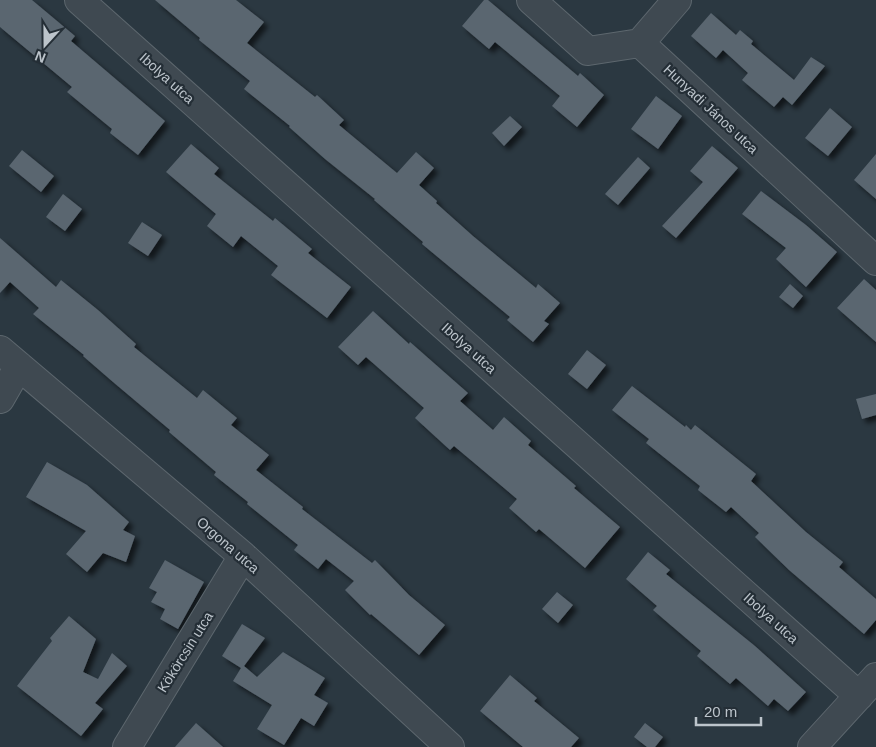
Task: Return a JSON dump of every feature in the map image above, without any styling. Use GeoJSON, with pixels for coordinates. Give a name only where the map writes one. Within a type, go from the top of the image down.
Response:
{"type":"FeatureCollection","features":[{"type":"Feature","properties":{"kind":"street","name":"Ibolya utca"},"geometry":{"type":"LineString","coordinates":[[79,0],[868,687]]}},
{"type":"Feature","properties":{"kind":"street"},"geometry":{"type":"LineString","coordinates":[[531,0],[588,50],[640,43],[677,0]]}},
{"type":"Feature","properties":{"kind":"street","name":"Hunyadi János utca"},"geometry":{"type":"LineString","coordinates":[[640,43],[876,261]]}},
{"type":"Feature","properties":{"kind":"street"},"geometry":{"type":"LineString","coordinates":[[0,399],[9,358]]}},
{"type":"Feature","properties":{"kind":"street","name":"Orgona utca"},"geometry":{"type":"LineString","coordinates":[[9,358],[243,556],[450,747]]}},
{"type":"Feature","properties":{"kind":"street","name":"Kökörcsin utca"},"geometry":{"type":"LineString","coordinates":[[126,747],[243,556]]}},
{"type":"Feature","properties":{"kind":"street"},"geometry":{"type":"LineString","coordinates":[[812,747],[868,687]]}},
{"type":"Feature","properties":{"kind":"building"},"geometry":{"type":"Polygon","coordinates":[[[0,0],[32,0],[75,36],[71,41],[165,121],[138,155],[110,133],[112,129],[67,92],[72,87],[0,27],[0,0]]]}},
{"type":"Feature","properties":{"kind":"building"},"geometry":{"type":"Polygon","coordinates":[[[155,0],[236,0],[264,22],[247,43],[315,97],[317,95],[344,120],[339,125],[397,173],[416,152],[434,168],[419,185],[473,236],[536,288],[538,284],[560,303],[544,321],[549,324],[533,342],[507,320],[510,317],[422,244],[423,242],[375,199],[325,159],[290,126],[244,89],[250,81],[199,40],[200,38],[155,0]]]}},
{"type":"Feature","properties":{"kind":"building"},"geometry":{"type":"Polygon","coordinates":[[[484,0],[488,0],[578,76],[580,73],[604,95],[577,127],[552,106],[560,96],[495,42],[489,49],[462,26],[484,0]]]}},
{"type":"Feature","properties":{"kind":"building"},"geometry":{"type":"Polygon","coordinates":[[[711,13],[736,35],[740,30],[753,41],[751,44],[794,80],[811,57],[825,66],[792,105],[783,97],[774,107],[742,80],[748,73],[723,50],[716,58],[691,36],[711,13]]]}},
{"type":"Feature","properties":{"kind":"building"},"geometry":{"type":"Polygon","coordinates":[[[656,96],[682,116],[658,149],[631,129],[656,96]]]}},
{"type":"Feature","properties":{"kind":"building"},"geometry":{"type":"Polygon","coordinates":[[[830,108],[852,127],[828,156],[805,138],[830,108]]]}},
{"type":"Feature","properties":{"kind":"building"},"geometry":{"type":"Polygon","coordinates":[[[510,116],[522,127],[504,146],[492,133],[510,116]]]}},
{"type":"Feature","properties":{"kind":"building"},"geometry":{"type":"Polygon","coordinates":[[[191,144],[219,168],[214,174],[273,221],[275,218],[312,249],[308,253],[351,287],[327,318],[271,275],[278,266],[241,236],[233,247],[207,226],[216,214],[166,172],[191,144]]]}},
{"type":"Feature","properties":{"kind":"building"},"geometry":{"type":"Polygon","coordinates":[[[712,146],[738,168],[676,238],[662,226],[703,182],[690,171],[712,146]]]}},
{"type":"Feature","properties":{"kind":"building"},"geometry":{"type":"Polygon","coordinates":[[[22,150],[54,176],[41,192],[9,166],[22,150]]]}},
{"type":"Feature","properties":{"kind":"building"},"geometry":{"type":"Polygon","coordinates":[[[876,154],[876,199],[854,180],[876,154]]]}},
{"type":"Feature","properties":{"kind":"building"},"geometry":{"type":"Polygon","coordinates":[[[638,157],[650,168],[618,205],[605,194],[638,157]]]}},
{"type":"Feature","properties":{"kind":"building"},"geometry":{"type":"Polygon","coordinates":[[[761,191],[806,225],[837,252],[806,287],[776,259],[786,248],[742,214],[761,191]]]}},
{"type":"Feature","properties":{"kind":"building"},"geometry":{"type":"Polygon","coordinates":[[[63,194],[82,209],[65,231],[46,217],[63,194]]]}},
{"type":"Feature","properties":{"kind":"building"},"geometry":{"type":"Polygon","coordinates":[[[142,222],[162,235],[148,256],[128,243],[142,222]]]}},
{"type":"Feature","properties":{"kind":"building"},"geometry":{"type":"Polygon","coordinates":[[[0,238],[56,287],[61,280],[98,310],[136,344],[134,347],[197,398],[203,390],[237,418],[231,425],[269,455],[256,470],[303,507],[302,509],[372,563],[375,560],[409,595],[445,625],[419,655],[370,615],[345,590],[354,581],[326,559],[318,569],[294,550],[298,545],[214,475],[216,472],[84,355],[33,314],[39,308],[10,282],[0,293],[0,238]]]}},
{"type":"Feature","properties":{"kind":"building"},"geometry":{"type":"Polygon","coordinates":[[[864,279],[876,290],[876,342],[837,308],[864,279]]]}},
{"type":"Feature","properties":{"kind":"building"},"geometry":{"type":"Polygon","coordinates":[[[790,284],[803,296],[793,308],[779,297],[790,284]]]}},
{"type":"Feature","properties":{"kind":"building"},"geometry":{"type":"Polygon","coordinates":[[[373,311],[468,393],[460,401],[493,430],[504,417],[531,441],[528,445],[620,527],[585,568],[539,529],[536,532],[509,508],[517,499],[454,446],[450,450],[415,418],[424,408],[366,357],[358,365],[338,347],[373,311]]]}},
{"type":"Feature","properties":{"kind":"building"},"geometry":{"type":"Polygon","coordinates":[[[587,350],[606,365],[587,389],[568,374],[587,350]]]}},
{"type":"Feature","properties":{"kind":"building"},"geometry":{"type":"Polygon","coordinates":[[[632,386],[685,427],[686,425],[691,430],[695,425],[756,474],[751,481],[806,532],[843,562],[839,567],[876,599],[876,620],[864,634],[789,570],[755,537],[759,533],[731,507],[726,512],[698,490],[700,486],[646,443],[649,439],[612,410],[632,386]]]}},
{"type":"Feature","properties":{"kind":"building"},"geometry":{"type":"Polygon","coordinates":[[[876,394],[876,415],[862,419],[856,399],[876,394]]]}},
{"type":"Feature","properties":{"kind":"building"},"geometry":{"type":"Polygon","coordinates":[[[47,462],[87,485],[129,522],[123,530],[135,536],[126,562],[103,553],[87,572],[66,554],[86,531],[26,497],[47,462]]]}},
{"type":"Feature","properties":{"kind":"building"},"geometry":{"type":"Polygon","coordinates":[[[648,552],[670,570],[666,574],[755,646],[806,692],[788,711],[774,699],[768,706],[736,678],[730,684],[697,656],[701,651],[653,610],[657,606],[626,579],[648,552]]]}},
{"type":"Feature","properties":{"kind":"building"},"geometry":{"type":"Polygon","coordinates":[[[165,560],[204,582],[178,629],[160,619],[165,609],[151,602],[157,592],[149,588],[165,560]]]}},
{"type":"Feature","properties":{"kind":"building"},"geometry":{"type":"Polygon","coordinates":[[[557,592],[573,605],[558,623],[542,609],[557,592]]]}},
{"type":"Feature","properties":{"kind":"building"},"geometry":{"type":"Polygon","coordinates":[[[69,616],[96,639],[83,672],[98,679],[112,653],[127,666],[95,703],[103,709],[81,736],[17,686],[52,641],[50,638],[69,616]]]}},
{"type":"Feature","properties":{"kind":"building"},"geometry":{"type":"Polygon","coordinates":[[[242,624],[265,638],[244,666],[257,677],[283,652],[325,678],[314,695],[328,703],[314,726],[301,718],[284,745],[257,729],[272,705],[233,681],[241,668],[222,656],[242,624]]]}},
{"type":"Feature","properties":{"kind":"building"},"geometry":{"type":"Polygon","coordinates":[[[510,675],[537,698],[534,701],[579,738],[571,747],[523,747],[480,711],[510,675]]]}},
{"type":"Feature","properties":{"kind":"building"},"geometry":{"type":"Polygon","coordinates":[[[196,723],[223,747],[175,747],[196,723]]]}},
{"type":"Feature","properties":{"kind":"building"},"geometry":{"type":"Polygon","coordinates":[[[645,723],[663,737],[655,747],[647,747],[634,737],[645,723]]]}}]}
